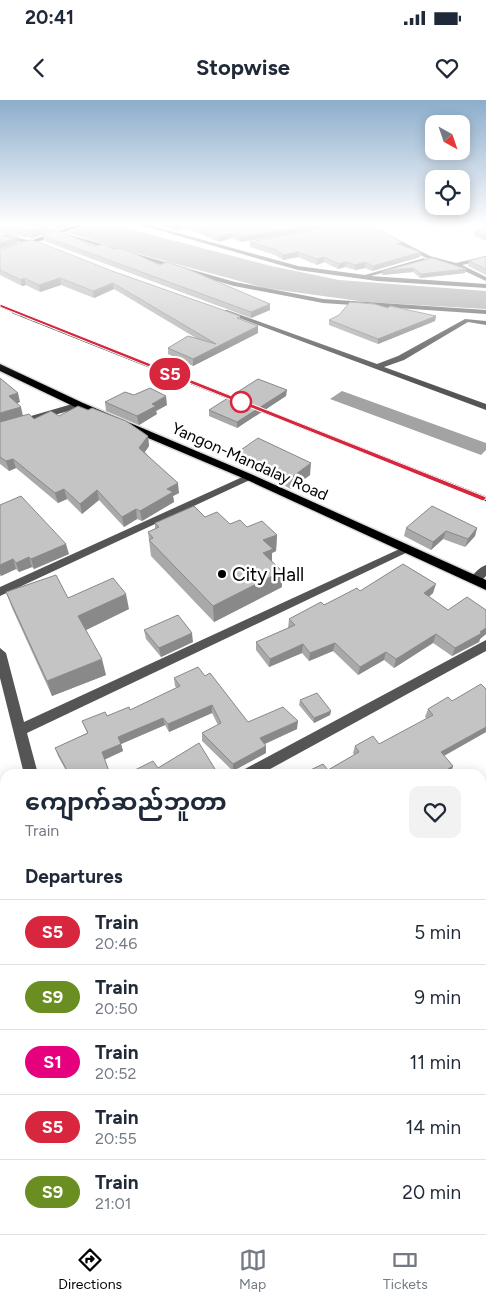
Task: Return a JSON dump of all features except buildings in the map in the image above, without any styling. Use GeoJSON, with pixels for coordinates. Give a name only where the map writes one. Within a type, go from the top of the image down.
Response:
{"type":"FeatureCollection","features":[{"type":"Feature","properties":{"kind":"highway","name":"Yangon-Mandalay Road"},"geometry":{"type":"LineString","coordinates":[[0,367],[79,405],[249,477],[406,550],[481,582]]}},
{"type":"Feature","properties":{"kind":"street"},"geometry":{"type":"LineString","coordinates":[[210,277],[234,284],[323,301],[486,312]]}},
{"type":"Feature","properties":{"kind":"street"},"geometry":{"type":"LineString","coordinates":[[373,277],[486,286]]}},
{"type":"Feature","properties":{"kind":"street"},"geometry":{"type":"LineString","coordinates":[[221,310],[486,407]]}},
{"type":"Feature","properties":{"kind":"street"},"geometry":{"type":"LineString","coordinates":[[377,367],[401,358],[467,320],[486,323]]}},
{"type":"Feature","properties":{"kind":"street"},"geometry":{"type":"LineString","coordinates":[[0,428],[79,405]]}},
{"type":"Feature","properties":{"kind":"street"},"geometry":{"type":"LineString","coordinates":[[0,592],[249,477]]}},
{"type":"Feature","properties":{"kind":"street"},"geometry":{"type":"LineString","coordinates":[[20,730],[406,550]]}},
{"type":"Feature","properties":{"kind":"street"},"geometry":{"type":"LineString","coordinates":[[481,582],[486,569]]}},
{"type":"Feature","properties":{"kind":"street"},"geometry":{"type":"LineString","coordinates":[[257,769],[486,645]]}},
{"type":"Feature","properties":{"kind":"street"},"geometry":{"type":"LineString","coordinates":[[0,653],[30,769]]}},
{"type":"Feature","properties":{"kind":"shaded area"},"geometry":{"type":"Polygon","coordinates":[[[224,277],[324,277],[339,280],[486,291],[486,309],[366,302],[265,288],[224,277]]]}},
{"type":"Feature","properties":{"kind":"shaded area"},"geometry":{"type":"Polygon","coordinates":[[[342,391],[486,443],[486,450],[481,455],[330,399],[342,391]]]}},
{"type":"Feature","properties":{"kind":"railway"},"geometry":{"type":"LineString","coordinates":[[0,306],[17,313]]}},
{"type":"Feature","properties":{"kind":"railway"},"geometry":{"type":"LineString","coordinates":[[14,312],[297,424]]}},
{"type":"Feature","properties":{"kind":"railway"},"geometry":{"type":"LineString","coordinates":[[294,423],[486,499]]}},
{"type":"Feature","properties":{"kind":"train","name":"S5"},"geometry":{"type":"LineString","coordinates":[[0,306],[486,499]]}},
{"type":"Feature","properties":{"kind":"place","name":"City Hall"},"geometry":{"type":"Point","coordinates":[222,574]}}]}
